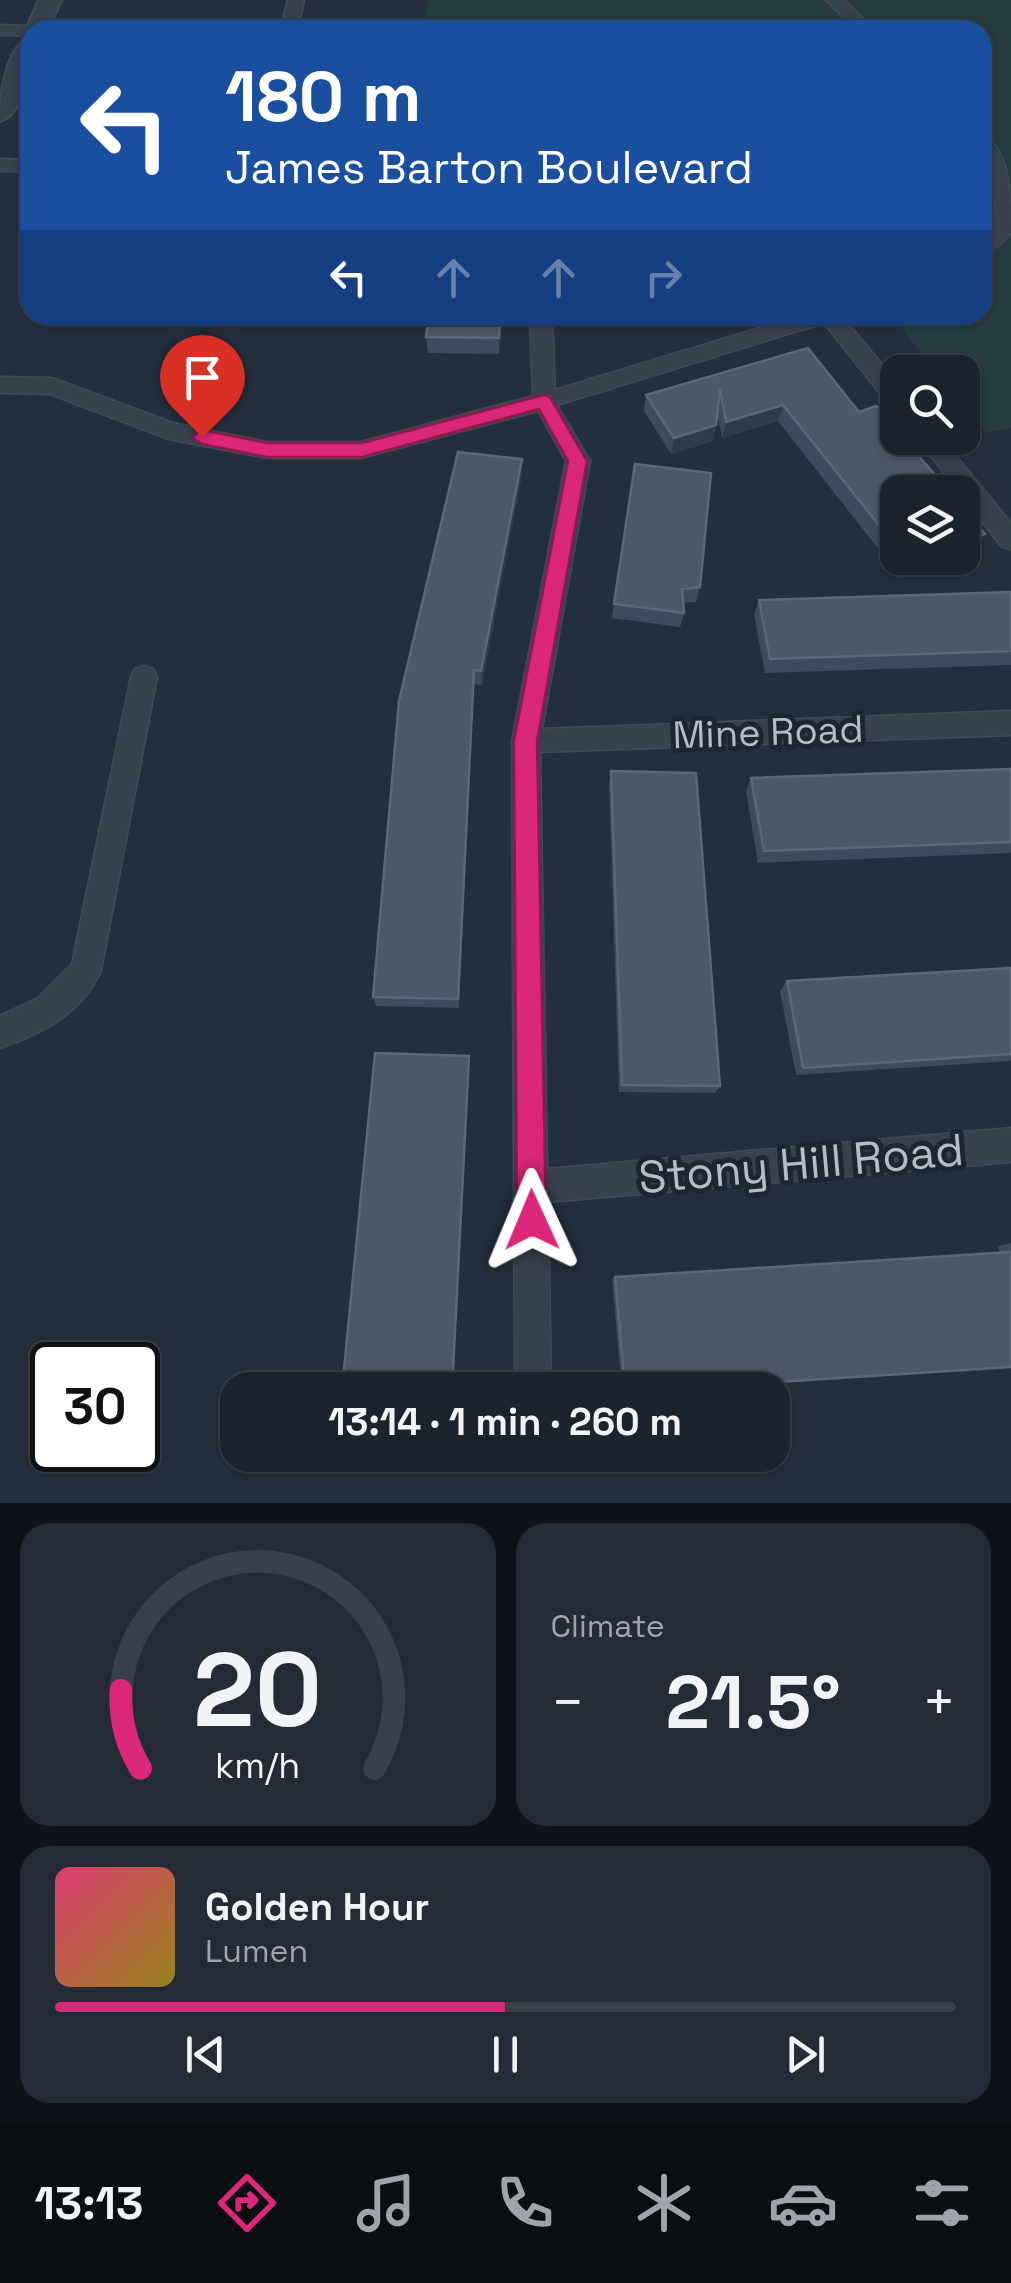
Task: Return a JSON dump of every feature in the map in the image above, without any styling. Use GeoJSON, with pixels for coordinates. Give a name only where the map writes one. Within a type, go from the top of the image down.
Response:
{"type":"FeatureCollection","features":[{"type":"Feature","properties":{"kind":"street"},"geometry":{"type":"LineString","coordinates":[[834,0],[855,20]]}},
{"type":"Feature","properties":{"kind":"street"},"geometry":{"type":"LineString","coordinates":[[0,114],[20,68]]}},
{"type":"Feature","properties":{"kind":"street"},"geometry":{"type":"LineString","coordinates":[[992,150],[1010,191],[1001,233],[992,240]]}},
{"type":"Feature","properties":{"kind":"street"},"geometry":{"type":"LineString","coordinates":[[533,1372],[526,741],[578,461],[544,401],[541,325]]}},
{"type":"Feature","properties":{"kind":"street"},"geometry":{"type":"LineString","coordinates":[[0,385],[52,386],[118,408],[169,431],[267,450],[362,450],[544,401],[794,325]]}},
{"type":"Feature","properties":{"kind":"street"},"geometry":{"type":"LineString","coordinates":[[835,325],[880,378]]}},
{"type":"Feature","properties":{"kind":"street"},"geometry":{"type":"LineString","coordinates":[[942,455],[1011,540]]}},
{"type":"Feature","properties":{"kind":"street"},"geometry":{"type":"LineString","coordinates":[[0,1032],[38,1018],[67,998],[86,970],[144,676]]}},
{"type":"Feature","properties":{"kind":"street","name":"Mine Road"},"geometry":{"type":"LineString","coordinates":[[526,741],[1011,723]]}},
{"type":"Feature","properties":{"kind":"street","name":"Stony Hill Road"},"geometry":{"type":"LineString","coordinates":[[531,1186],[1011,1146]]}},
{"type":"Feature","properties":{"kind":"green space"},"geometry":{"type":"Polygon","coordinates":[[[428,0],[1011,0],[1011,428],[986,433],[980,425],[980,355],[923,355],[899,325],[992,325],[992,20],[425,20],[428,0]]]}},
{"type":"Feature","properties":{"kind":"building"},"geometry":{"type":"Polygon","coordinates":[[[428,325],[500,325],[499,338],[426,337],[428,325]]]}},
{"type":"Feature","properties":{"kind":"building"},"geometry":{"type":"Polygon","coordinates":[[[808,348],[859,412],[876,406],[880,411],[880,455],[918,455],[935,475],[880,475],[880,526],[783,405],[726,422],[720,389],[716,425],[674,438],[646,395],[808,348]]]}},
{"type":"Feature","properties":{"kind":"building"},"geometry":{"type":"Polygon","coordinates":[[[458,452],[522,459],[481,671],[474,670],[458,999],[373,997],[399,701],[458,452]]]}},
{"type":"Feature","properties":{"kind":"building"},"geometry":{"type":"Polygon","coordinates":[[[635,464],[711,473],[700,587],[682,589],[684,613],[614,604],[635,464]]]}},
{"type":"Feature","properties":{"kind":"building"},"geometry":{"type":"Polygon","coordinates":[[[1011,592],[1011,651],[770,659],[759,600],[1011,592]]]}},
{"type":"Feature","properties":{"kind":"building"},"geometry":{"type":"Polygon","coordinates":[[[1011,769],[1011,842],[764,851],[751,778],[1011,769]]]}},
{"type":"Feature","properties":{"kind":"building"},"geometry":{"type":"Polygon","coordinates":[[[611,771],[696,773],[720,1086],[622,1085],[611,771]]]}},
{"type":"Feature","properties":{"kind":"building"},"geometry":{"type":"Polygon","coordinates":[[[1011,968],[1011,1054],[803,1068],[787,981],[1011,968]]]}},
{"type":"Feature","properties":{"kind":"building"},"geometry":{"type":"Polygon","coordinates":[[[375,1053],[469,1056],[453,1372],[344,1372],[375,1053]]]}},
{"type":"Feature","properties":{"kind":"building"},"geometry":{"type":"Polygon","coordinates":[[[1011,1252],[1011,1367],[790,1381],[790,1372],[623,1372],[615,1277],[1011,1252]]]}},
{"type":"Feature","properties":{"kind":"route"},"geometry":{"type":"LineString","coordinates":[[202,437],[267,450],[362,450],[544,401],[578,461],[526,741],[532,1220]]}}]}
